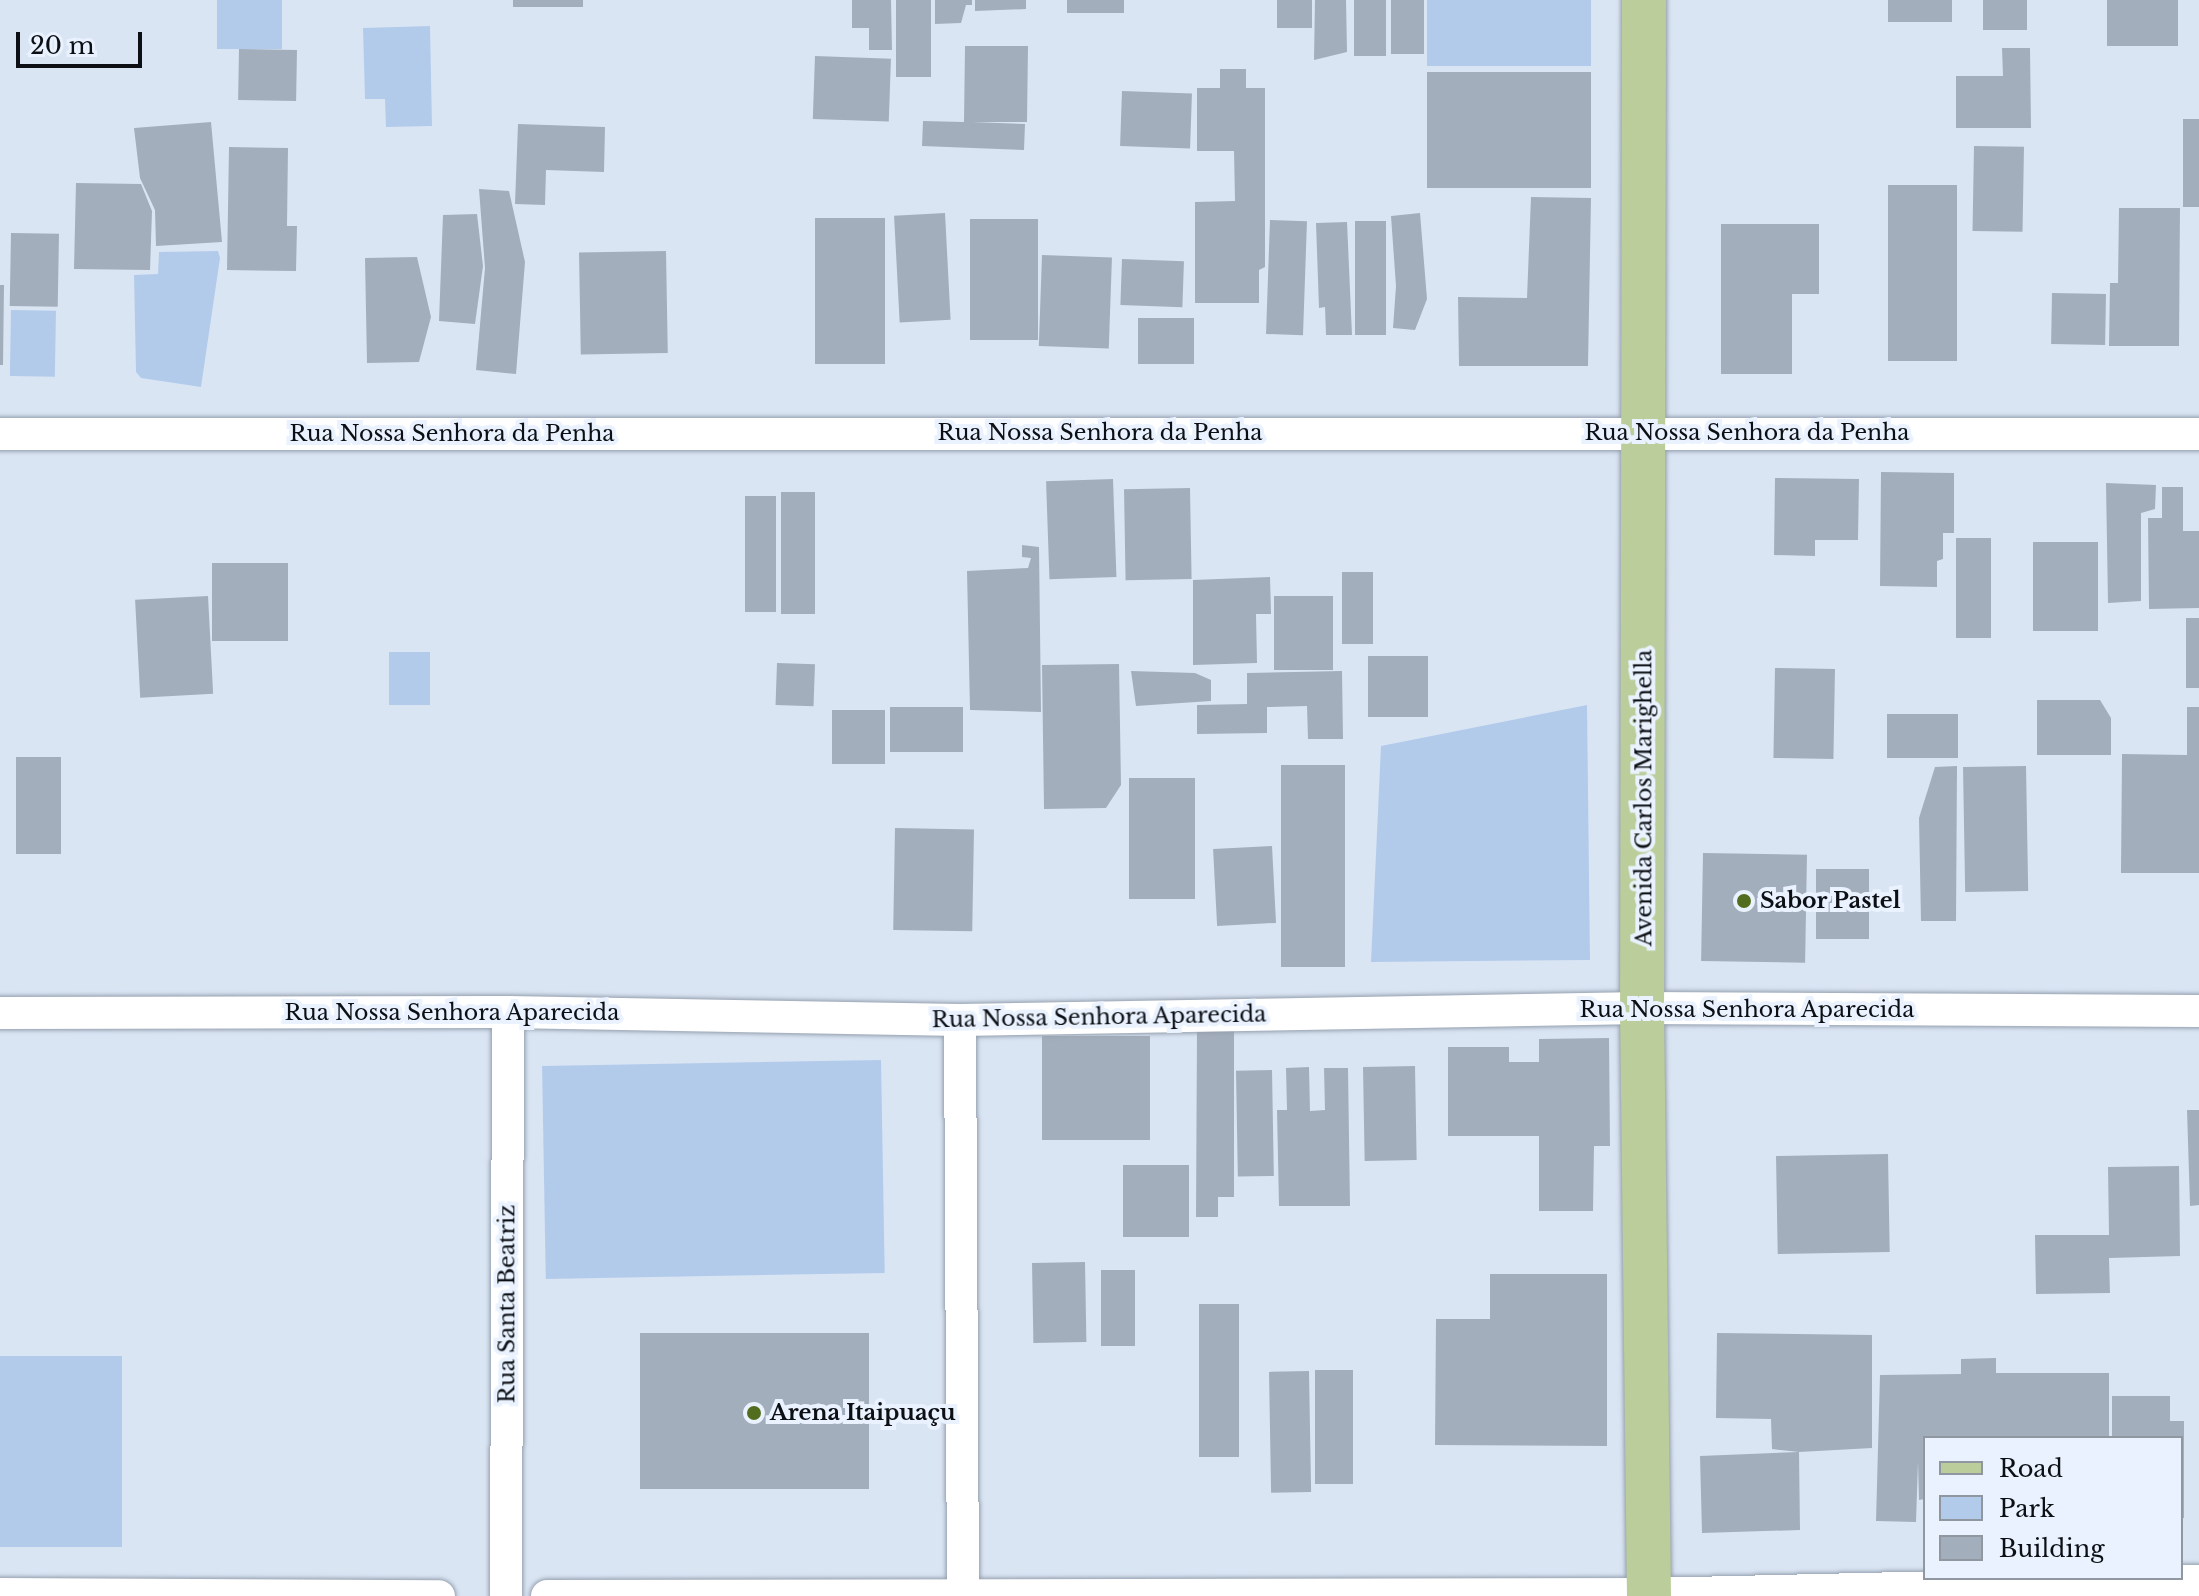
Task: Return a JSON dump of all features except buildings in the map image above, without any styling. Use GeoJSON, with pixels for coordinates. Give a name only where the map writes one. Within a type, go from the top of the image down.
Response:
{"type":"FeatureCollection","features":[{"type":"Feature","properties":{"kind":"main road","name":"Avenida Carlos Marighella"},"geometry":{"type":"LineString","coordinates":[[1644,0],[1646,433],[1642,1008],[1649,1595]]}},
{"type":"Feature","properties":{"kind":"street","name":"Rua Nossa Senhora da Penha"},"geometry":{"type":"LineString","coordinates":[[0,434],[2199,434]]}},
{"type":"Feature","properties":{"kind":"street","name":"Rua Nossa Senhora Aparecida"},"geometry":{"type":"LineString","coordinates":[[0,1013],[508,1012],[960,1020],[1642,1008],[2199,1011]]}},
{"type":"Feature","properties":{"kind":"street","name":"Rua Santa Beatriz"},"geometry":{"type":"LineString","coordinates":[[506,1596],[508,1012]]}},
{"type":"Feature","properties":{"kind":"street"},"geometry":{"type":"LineString","coordinates":[[960,1020],[963,1594]]}},
{"type":"Feature","properties":{"kind":"street"},"geometry":{"type":"LineString","coordinates":[[547,1596],[1649,1595],[2199,1581]]}},
{"type":"Feature","properties":{"kind":"street"},"geometry":{"type":"LineString","coordinates":[[0,1594],[439,1596]]}},
{"type":"Feature","properties":{"kind":"green space"},"geometry":{"type":"Polygon","coordinates":[[[217,0],[282,0],[282,49],[217,49],[217,0]]]}},
{"type":"Feature","properties":{"kind":"green space"},"geometry":{"type":"Polygon","coordinates":[[[1427,0],[1591,0],[1591,66],[1427,66],[1427,0]]]}},
{"type":"Feature","properties":{"kind":"green space"},"geometry":{"type":"Polygon","coordinates":[[[430,26],[432,126],[386,127],[385,99],[365,99],[363,28],[430,26]]]}},
{"type":"Feature","properties":{"kind":"green space"},"geometry":{"type":"Polygon","coordinates":[[[218,251],[220,258],[201,387],[141,378],[136,372],[134,275],[158,274],[159,252],[218,251]]]}},
{"type":"Feature","properties":{"kind":"green space"},"geometry":{"type":"Polygon","coordinates":[[[11,310],[56,311],[55,377],[10,376],[11,310]]]}},
{"type":"Feature","properties":{"kind":"green space"},"geometry":{"type":"Polygon","coordinates":[[[389,652],[430,652],[430,705],[389,705],[389,652]]]}},
{"type":"Feature","properties":{"kind":"green space"},"geometry":{"type":"Polygon","coordinates":[[[1587,705],[1590,960],[1371,962],[1381,746],[1587,705]]]}},
{"type":"Feature","properties":{"kind":"green space"},"geometry":{"type":"Polygon","coordinates":[[[881,1060],[885,1273],[546,1279],[542,1066],[881,1060]]]}},
{"type":"Feature","properties":{"kind":"green space"},"geometry":{"type":"Polygon","coordinates":[[[0,1356],[122,1356],[122,1547],[0,1547],[0,1356]]]}},
{"type":"Feature","properties":{"kind":"place","name":"Sabor Pastel"},"geometry":{"type":"Point","coordinates":[1744,901]}},
{"type":"Feature","properties":{"kind":"place","name":"Arena Itaipuaçu"},"geometry":{"type":"Point","coordinates":[754,1413]}}]}
